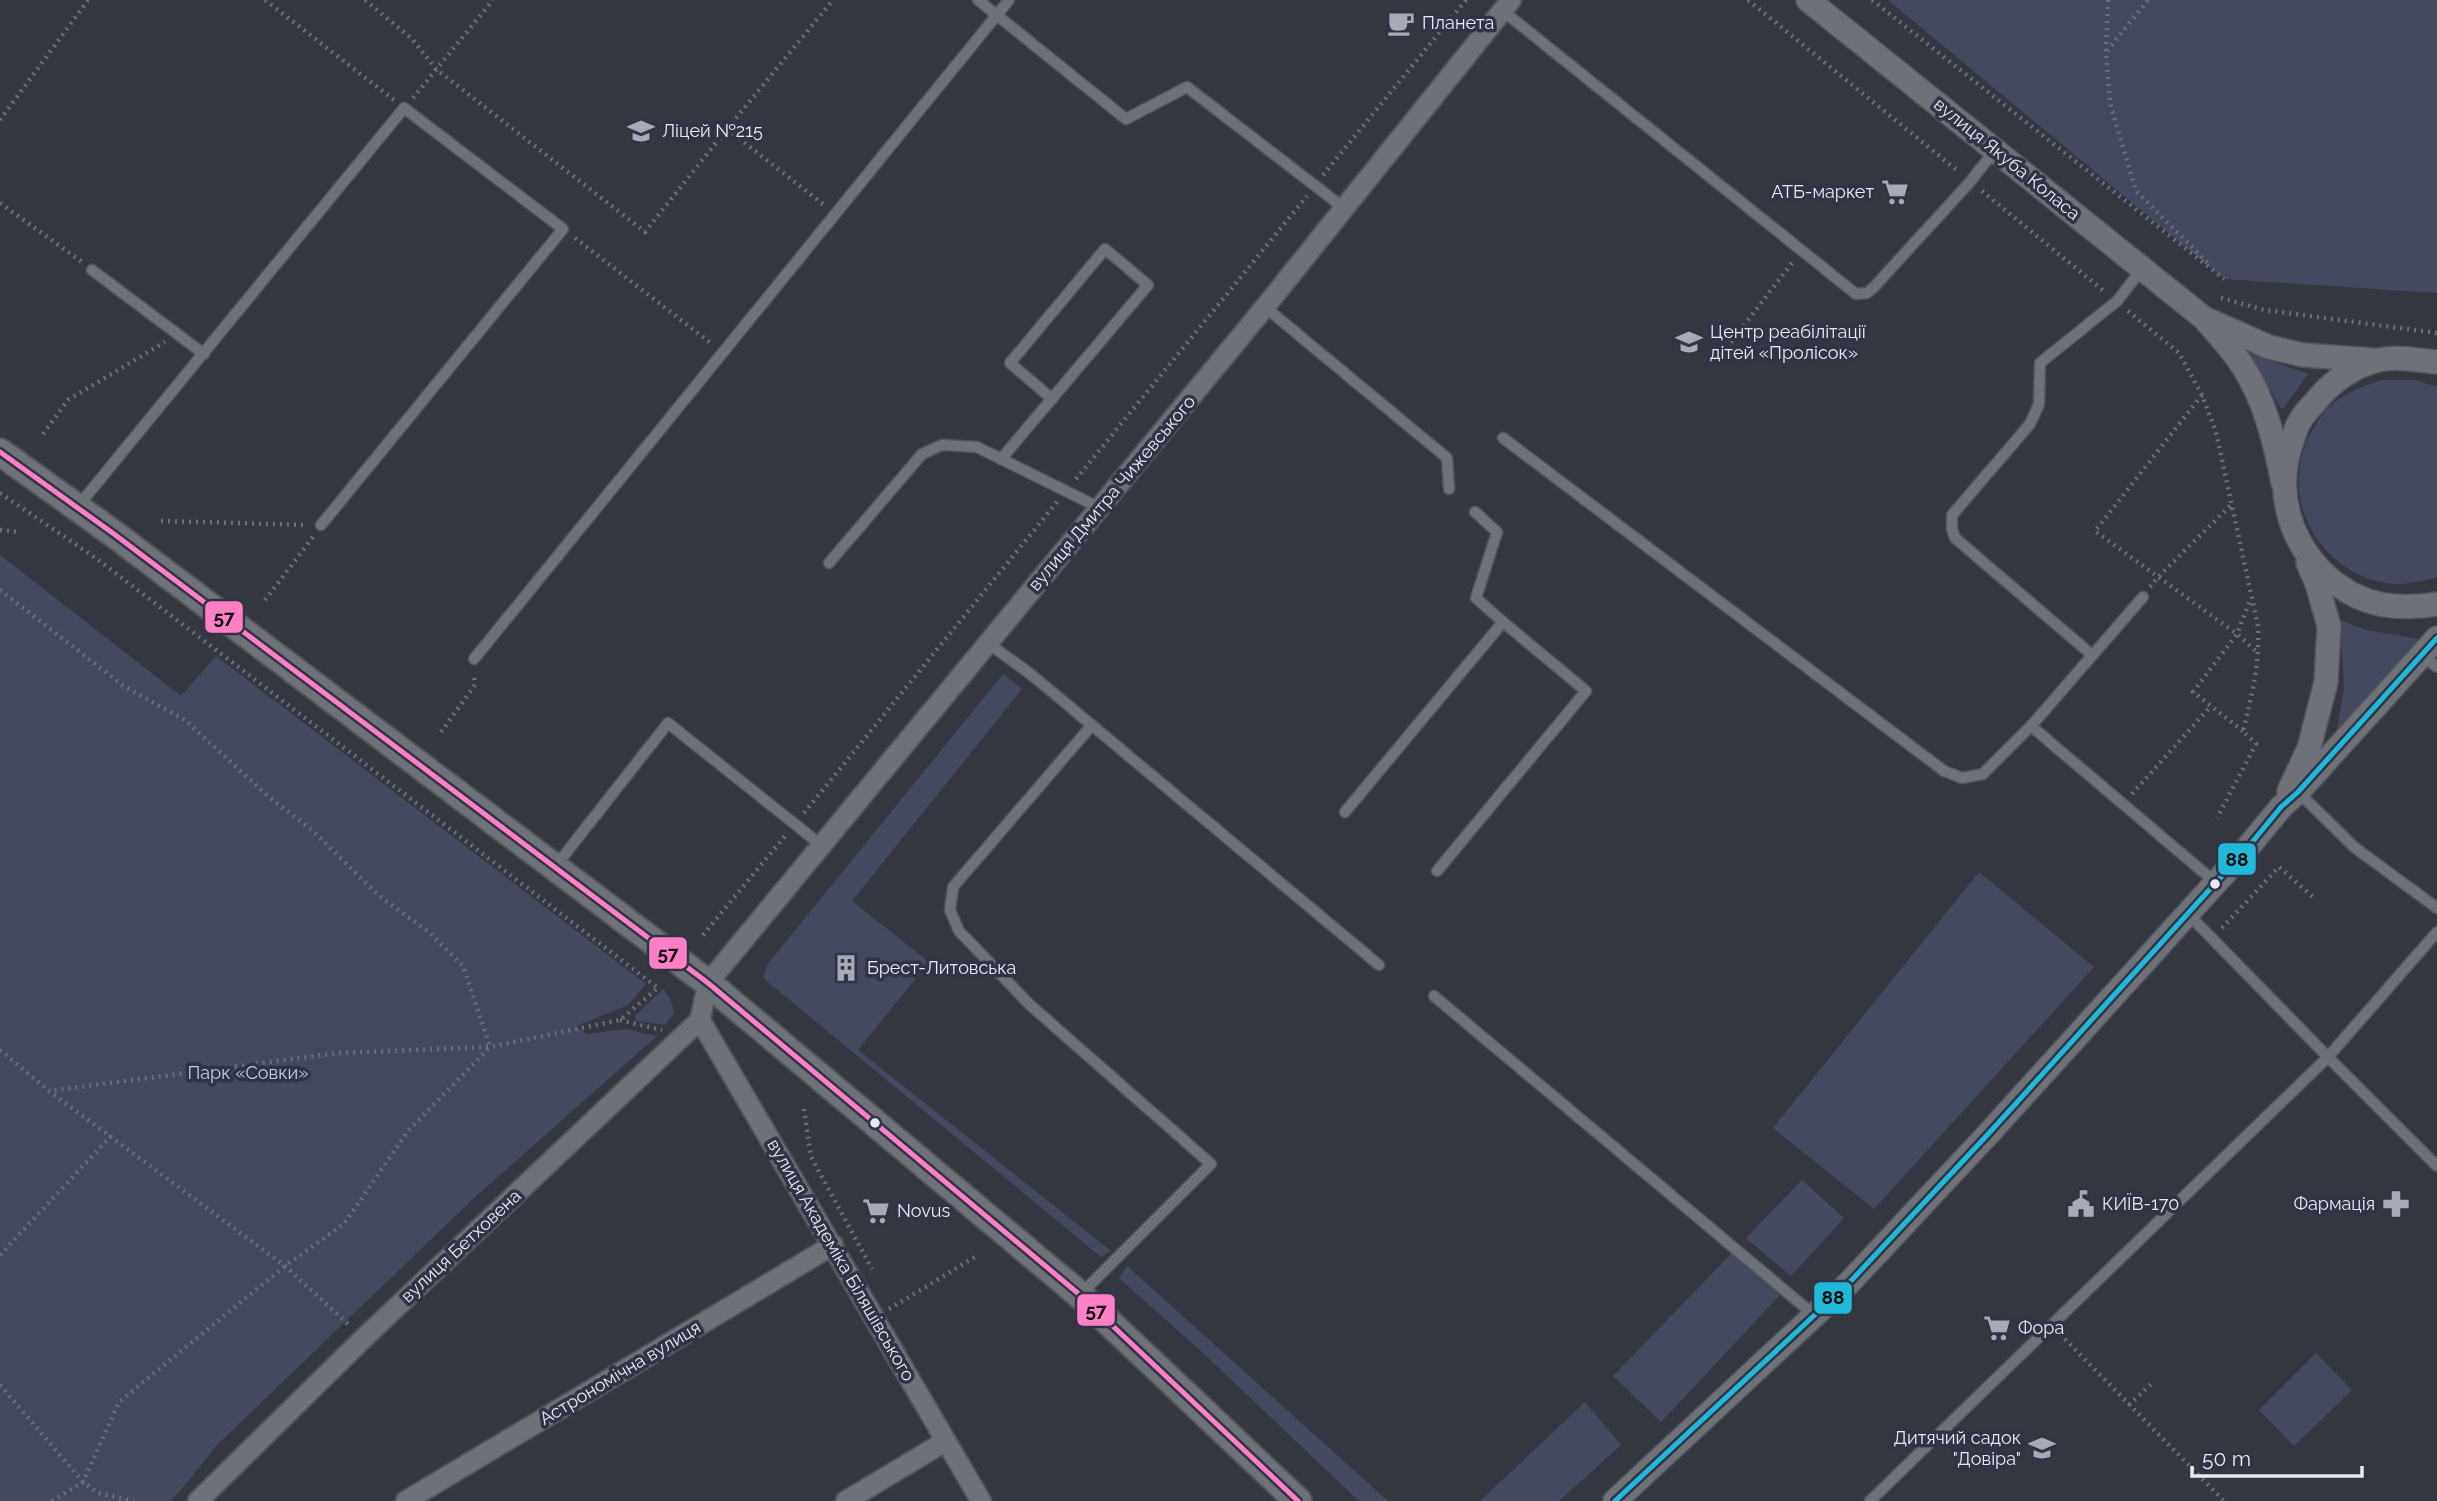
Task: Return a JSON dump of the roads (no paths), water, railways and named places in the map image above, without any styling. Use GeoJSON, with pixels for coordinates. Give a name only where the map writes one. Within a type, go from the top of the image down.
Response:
{"type":"FeatureCollection","features":[{"type":"Feature","properties":{"kind":"main road"},"geometry":{"type":"LineString","coordinates":[[0,452],[708,983],[1080,1295],[1297,1501]]}},
{"type":"Feature","properties":{"kind":"street","name":"вулиця Якуба Коласа"},"geometry":{"type":"LineString","coordinates":[[1808,0],[2205,319],[2243,366],[2266,412],[2276,443],[2285,504],[2317,584],[2329,626],[2326,682],[2309,748],[2290,799]]}},
{"type":"Feature","properties":{"kind":"street","name":"вулиця Дмитра Чижевського"},"geometry":{"type":"LineString","coordinates":[[708,983],[1265,307],[1507,5]]}},
{"type":"Feature","properties":{"kind":"street","name":"вулиця Якуба Коласа"},"geometry":{"type":"LineString","coordinates":[[2205,319],[2269,347],[2377,361]]}},
{"type":"Feature","properties":{"kind":"street"},"geometry":{"type":"LineString","coordinates":[[2283,482],[2287,456],[2299,421],[2327,388],[2358,368],[2377,361],[2402,358],[2437,362]]}},
{"type":"Feature","properties":{"kind":"street"},"geometry":{"type":"LineString","coordinates":[[2300,544],[2329,579],[2360,598],[2397,607],[2437,604]]}},
{"type":"Feature","properties":{"kind":"street"},"geometry":{"type":"LineString","coordinates":[[1615,1501],[1849,1283],[1990,1132],[2290,799],[2430,662],[2437,638]]}},
{"type":"Feature","properties":{"kind":"street"},"geometry":{"type":"LineString","coordinates":[[700,1020],[708,983]]}},
{"type":"Feature","properties":{"kind":"street","name":"вулиця Академіка Біляшівського"},"geometry":{"type":"LineString","coordinates":[[700,1020],[981,1501]]}},
{"type":"Feature","properties":{"kind":"street","name":"вулиця Бетховена"},"geometry":{"type":"LineString","coordinates":[[198,1501],[365,1337],[700,1020]]}},
{"type":"Feature","properties":{"kind":"street","name":"Астрономічна вулиця"},"geometry":{"type":"LineString","coordinates":[[406,1501],[833,1245]]}},
{"type":"Feature","properties":{"kind":"street"},"geometry":{"type":"LineString","coordinates":[[846,1501],[946,1441]]}},
{"type":"Feature","properties":{"kind":"lane"},"geometry":{"type":"LineString","coordinates":[[978,0],[1126,119],[1187,87],[1344,208]]}},
{"type":"Feature","properties":{"kind":"lane"},"geometry":{"type":"LineString","coordinates":[[474,659],[1009,0]]}},
{"type":"Feature","properties":{"kind":"lane"},"geometry":{"type":"LineString","coordinates":[[1507,5],[1856,294],[1867,293],[1995,150]]}},
{"type":"Feature","properties":{"kind":"lane"},"geometry":{"type":"LineString","coordinates":[[76,508],[404,108],[563,229],[321,525]]}},
{"type":"Feature","properties":{"kind":"lane"},"geometry":{"type":"LineString","coordinates":[[1001,459],[1052,399],[1148,285],[1105,249],[1010,363],[1052,399]]}},
{"type":"Feature","properties":{"kind":"lane"},"geometry":{"type":"LineString","coordinates":[[2092,655],[1955,538],[1952,515],[2030,424],[2039,404],[2040,363],[2117,301],[2143,269]]}},
{"type":"Feature","properties":{"kind":"lane"},"geometry":{"type":"LineString","coordinates":[[92,270],[204,354]]}},
{"type":"Feature","properties":{"kind":"lane"},"geometry":{"type":"LineString","coordinates":[[1265,307],[1447,458],[1449,489]]}},
{"type":"Feature","properties":{"kind":"lane"},"geometry":{"type":"LineString","coordinates":[[1503,438],[1944,771],[1962,778],[1983,774],[2031,726],[2143,597]]}},
{"type":"Feature","properties":{"kind":"lane"},"geometry":{"type":"LineString","coordinates":[[829,563],[922,454],[942,445],[977,447],[1100,508]]}},
{"type":"Feature","properties":{"kind":"lane"},"geometry":{"type":"LineString","coordinates":[[1437,871],[1586,691],[1476,598],[1497,532],[1475,512]]}},
{"type":"Feature","properties":{"kind":"lane"},"geometry":{"type":"LineString","coordinates":[[1345,812],[1503,622]]}},
{"type":"Feature","properties":{"kind":"lane"},"geometry":{"type":"LineString","coordinates":[[988,643],[1033,676],[1379,965]]}},
{"type":"Feature","properties":{"kind":"lane"},"geometry":{"type":"LineString","coordinates":[[555,867],[668,723],[821,845]]}},
{"type":"Feature","properties":{"kind":"lane"},"geometry":{"type":"LineString","coordinates":[[1080,1295],[1211,1164],[1029,1004],[959,931],[950,910],[953,887],[1092,725]]}},
{"type":"Feature","properties":{"kind":"lane"},"geometry":{"type":"LineString","coordinates":[[2031,726],[2216,883]]}},
{"type":"Feature","properties":{"kind":"lane"},"geometry":{"type":"LineString","coordinates":[[2290,799],[2437,908]]}},
{"type":"Feature","properties":{"kind":"lane"},"geometry":{"type":"LineString","coordinates":[[2188,914],[2437,1166]]}},
{"type":"Feature","properties":{"kind":"lane"},"geometry":{"type":"LineString","coordinates":[[1870,1501],[2328,1057],[2437,932]]}},
{"type":"Feature","properties":{"kind":"lane"},"geometry":{"type":"LineString","coordinates":[[1434,996],[1815,1315]]}},
{"type":"Feature","properties":{"kind":"place","name":"Планета"},"geometry":{"type":"Point","coordinates":[1401,23]}},
{"type":"Feature","properties":{"kind":"place","name":"Ліцей №215"},"geometry":{"type":"Point","coordinates":[641,131]}},
{"type":"Feature","properties":{"kind":"place","name":"АТБ-маркет"},"geometry":{"type":"Point","coordinates":[1895,192]}},
{"type":"Feature","properties":{"kind":"place","name":"Центр реабілітації дітей «Пролісок»"},"geometry":{"type":"Point","coordinates":[1689,342]}},
{"type":"Feature","properties":{"kind":"place","name":"Брест-Литовська"},"geometry":{"type":"Point","coordinates":[846,968]}},
{"type":"Feature","properties":{"kind":"place","name":"КИЇВ-170"},"geometry":{"type":"Point","coordinates":[2081,1204]}},
{"type":"Feature","properties":{"kind":"place","name":"Фармація"},"geometry":{"type":"Point","coordinates":[2396,1204]}},
{"type":"Feature","properties":{"kind":"place","name":"Novus"},"geometry":{"type":"Point","coordinates":[876,1211]}},
{"type":"Feature","properties":{"kind":"place","name":"Фора"},"geometry":{"type":"Point","coordinates":[1997,1328]}},
{"type":"Feature","properties":{"kind":"place","name":"Дитячий садок \"Довіра\""},"geometry":{"type":"Point","coordinates":[2042,1448]}},
{"type":"Feature","properties":{"kind":"park label","name":"Парк «Совки»"},"geometry":{"type":"Point","coordinates":[248,1073]}}]}
